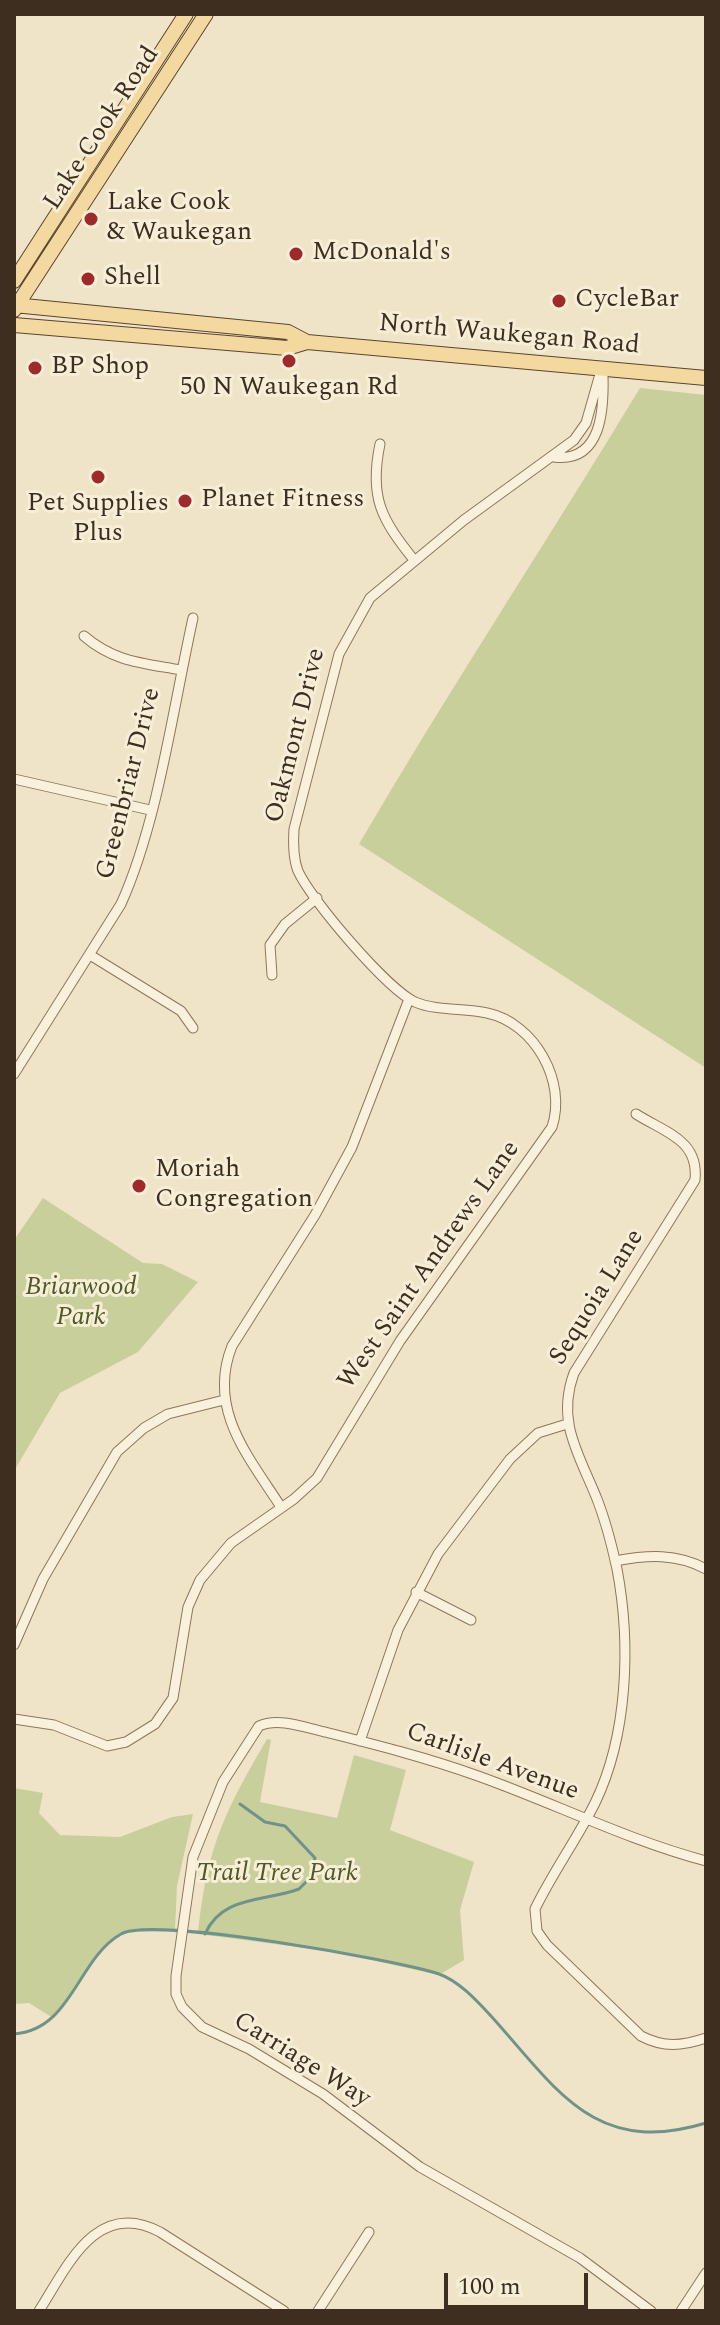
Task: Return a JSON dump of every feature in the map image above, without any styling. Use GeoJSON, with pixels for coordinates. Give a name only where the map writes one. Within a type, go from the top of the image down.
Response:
{"type":"FeatureCollection","features":[{"type":"Feature","properties":{"kind":"main road","name":"Lake Cook Road"},"geometry":{"type":"LineString","coordinates":[[14,281],[186,14]]}},
{"type":"Feature","properties":{"kind":"main road","name":"Lake Cook Road"},"geometry":{"type":"LineString","coordinates":[[15,307],[206,14]]}},
{"type":"Feature","properties":{"kind":"main road","name":"North Waukegan Road"},"geometry":{"type":"LineString","coordinates":[[15,307],[288,332],[307,342]]}},
{"type":"Feature","properties":{"kind":"main road","name":"North Waukegan Road"},"geometry":{"type":"LineString","coordinates":[[14,325],[287,348],[307,342],[706,378]]}},
{"type":"Feature","properties":{"kind":"street","name":"Oakmont Drive"},"geometry":{"type":"LineString","coordinates":[[554,1081],[533,1045],[500,1017],[419,1004],[382,978],[298,870],[294,829],[339,654],[370,598],[464,520],[554,457],[568,459],[581,452],[601,424],[604,413],[602,367]]}},
{"type":"Feature","properties":{"kind":"street"},"geometry":{"type":"LineString","coordinates":[[380,444],[375,479],[381,511],[414,560]]}},
{"type":"Feature","properties":{"kind":"street","name":"Greenbriar Drive"},"geometry":{"type":"LineString","coordinates":[[14,1074],[90,955],[132,879],[193,618]]}},
{"type":"Feature","properties":{"kind":"street"},"geometry":{"type":"LineString","coordinates":[[84,636],[103,652],[118,658],[181,670]]}},
{"type":"Feature","properties":{"kind":"street"},"geometry":{"type":"LineString","coordinates":[[14,779],[150,810]]}},
{"type":"Feature","properties":{"kind":"street"},"geometry":{"type":"LineString","coordinates":[[272,975],[270,945],[285,924],[317,898]]}},
{"type":"Feature","properties":{"kind":"street"},"geometry":{"type":"LineString","coordinates":[[90,955],[181,1011],[193,1028]]}},
{"type":"Feature","properties":{"kind":"street"},"geometry":{"type":"LineString","coordinates":[[281,1507],[236,1440],[223,1386],[232,1346],[315,1215],[352,1147],[409,999]]}},
{"type":"Feature","properties":{"kind":"street","name":"West Saint Andrews Lane"},"geometry":{"type":"LineString","coordinates":[[14,1719],[54,1725],[107,1746],[126,1742],[155,1724],[173,1698],[188,1607],[200,1580],[231,1543],[305,1491],[322,1471],[393,1351],[457,1266],[510,1183],[545,1140],[556,1116],[554,1081]]}},
{"type":"Feature","properties":{"kind":"street","name":"Sequoia Lane"},"geometry":{"type":"LineString","coordinates":[[636,1114],[689,1147],[696,1167],[693,1186],[574,1373],[566,1403],[567,1424],[602,1513],[615,1561],[622,1609],[622,1692],[616,1738],[603,1783],[586,1821],[535,1909],[537,1931],[554,1952],[641,2036],[655,2043],[686,2044],[706,2038]]}},
{"type":"Feature","properties":{"kind":"street"},"geometry":{"type":"LineString","coordinates":[[14,1645],[43,1579],[117,1452],[144,1428],[168,1414],[224,1400]]}},
{"type":"Feature","properties":{"kind":"street"},"geometry":{"type":"LineString","coordinates":[[360,1741],[398,1630],[416,1592],[457,1525],[510,1459],[538,1433],[567,1424]]}},
{"type":"Feature","properties":{"kind":"street"},"geometry":{"type":"LineString","coordinates":[[615,1561],[655,1555],[693,1562],[706,1569]]}},
{"type":"Feature","properties":{"kind":"street"},"geometry":{"type":"LineString","coordinates":[[416,1592],[471,1620]]}},
{"type":"Feature","properties":{"kind":"street","name":"Carlisle Avenue"},"geometry":{"type":"LineString","coordinates":[[259,1726],[275,1723],[294,1725],[479,1776],[586,1821],[706,1861]]}},
{"type":"Feature","properties":{"kind":"street","name":"Carriage Way"},"geometry":{"type":"LineString","coordinates":[[259,1726],[223,1782],[193,1857],[176,1994],[190,2018],[323,2094],[420,2167],[580,2258],[651,2311]]}},
{"type":"Feature","properties":{"kind":"street"},"geometry":{"type":"LineString","coordinates":[[39,2311],[83,2244],[104,2228],[124,2223],[150,2226],[284,2311]]}},
{"type":"Feature","properties":{"kind":"street"},"geometry":{"type":"LineString","coordinates":[[318,2311],[369,2232]]}},
{"type":"Feature","properties":{"kind":"street"},"geometry":{"type":"LineString","coordinates":[[681,2311],[706,2273]]}},
{"type":"Feature","properties":{"kind":"green space"},"geometry":{"type":"Polygon","coordinates":[[[640,388],[706,395],[706,1068],[359,844],[640,388]]]}},
{"type":"Feature","properties":{"kind":"green space","name":"Briarwood Park"},"geometry":{"type":"Polygon","coordinates":[[[43,1198],[143,1263],[162,1264],[198,1282],[138,1352],[60,1393],[14,1471],[14,1240],[43,1198]]]}},
{"type":"Feature","properties":{"kind":"green space","name":"Trail Tree Park"},"geometry":{"type":"Polygon","coordinates":[[[267,1739],[271,1740],[260,1802],[337,1818],[354,1755],[406,1770],[390,1830],[474,1862],[460,1910],[464,1960],[439,1975],[335,1952],[198,1934],[212,1854],[239,1788],[267,1739]]]}},
{"type":"Feature","properties":{"kind":"green space"},"geometry":{"type":"Polygon","coordinates":[[[14,1788],[43,1793],[39,1813],[60,1835],[120,1837],[172,1817],[193,1814],[177,1886],[175,1929],[136,1930],[114,1937],[95,1957],[53,2018],[29,2003],[14,2004],[14,1788]]]}},
{"type":"Feature","properties":{"kind":"waterway"},"geometry":{"type":"LineString","coordinates":[[205,1934],[212,1921],[233,1906],[299,1889],[309,1879],[315,1858],[285,1826],[265,1822],[240,1804]]}},
{"type":"Feature","properties":{"kind":"waterway"},"geometry":{"type":"LineString","coordinates":[[14,2034],[33,2030],[49,2020],[62,2007],[106,1945],[121,1934],[142,1930],[224,1935],[328,1950],[439,1974],[454,1981],[474,1998],[558,2091],[581,2110],[606,2123],[634,2131],[667,2131],[706,2123]]}},
{"type":"Feature","properties":{"kind":"place","name":"Lake Cook & Waukegan"},"geometry":{"type":"Point","coordinates":[91,219]}},
{"type":"Feature","properties":{"kind":"place","name":"McDonald's"},"geometry":{"type":"Point","coordinates":[296,254]}},
{"type":"Feature","properties":{"kind":"place","name":"Shell"},"geometry":{"type":"Point","coordinates":[88,279]}},
{"type":"Feature","properties":{"kind":"place","name":"CycleBar"},"geometry":{"type":"Point","coordinates":[559,301]}},
{"type":"Feature","properties":{"kind":"place","name":"50 N Waukegan Rd"},"geometry":{"type":"Point","coordinates":[289,361]}},
{"type":"Feature","properties":{"kind":"place","name":"BP Shop"},"geometry":{"type":"Point","coordinates":[35,368]}},
{"type":"Feature","properties":{"kind":"place","name":"Pet Supplies Plus"},"geometry":{"type":"Point","coordinates":[98,477]}},
{"type":"Feature","properties":{"kind":"place","name":"Planet Fitness"},"geometry":{"type":"Point","coordinates":[185,501]}},
{"type":"Feature","properties":{"kind":"place","name":"Moriah Congregation"},"geometry":{"type":"Point","coordinates":[139,1186]}}]}
